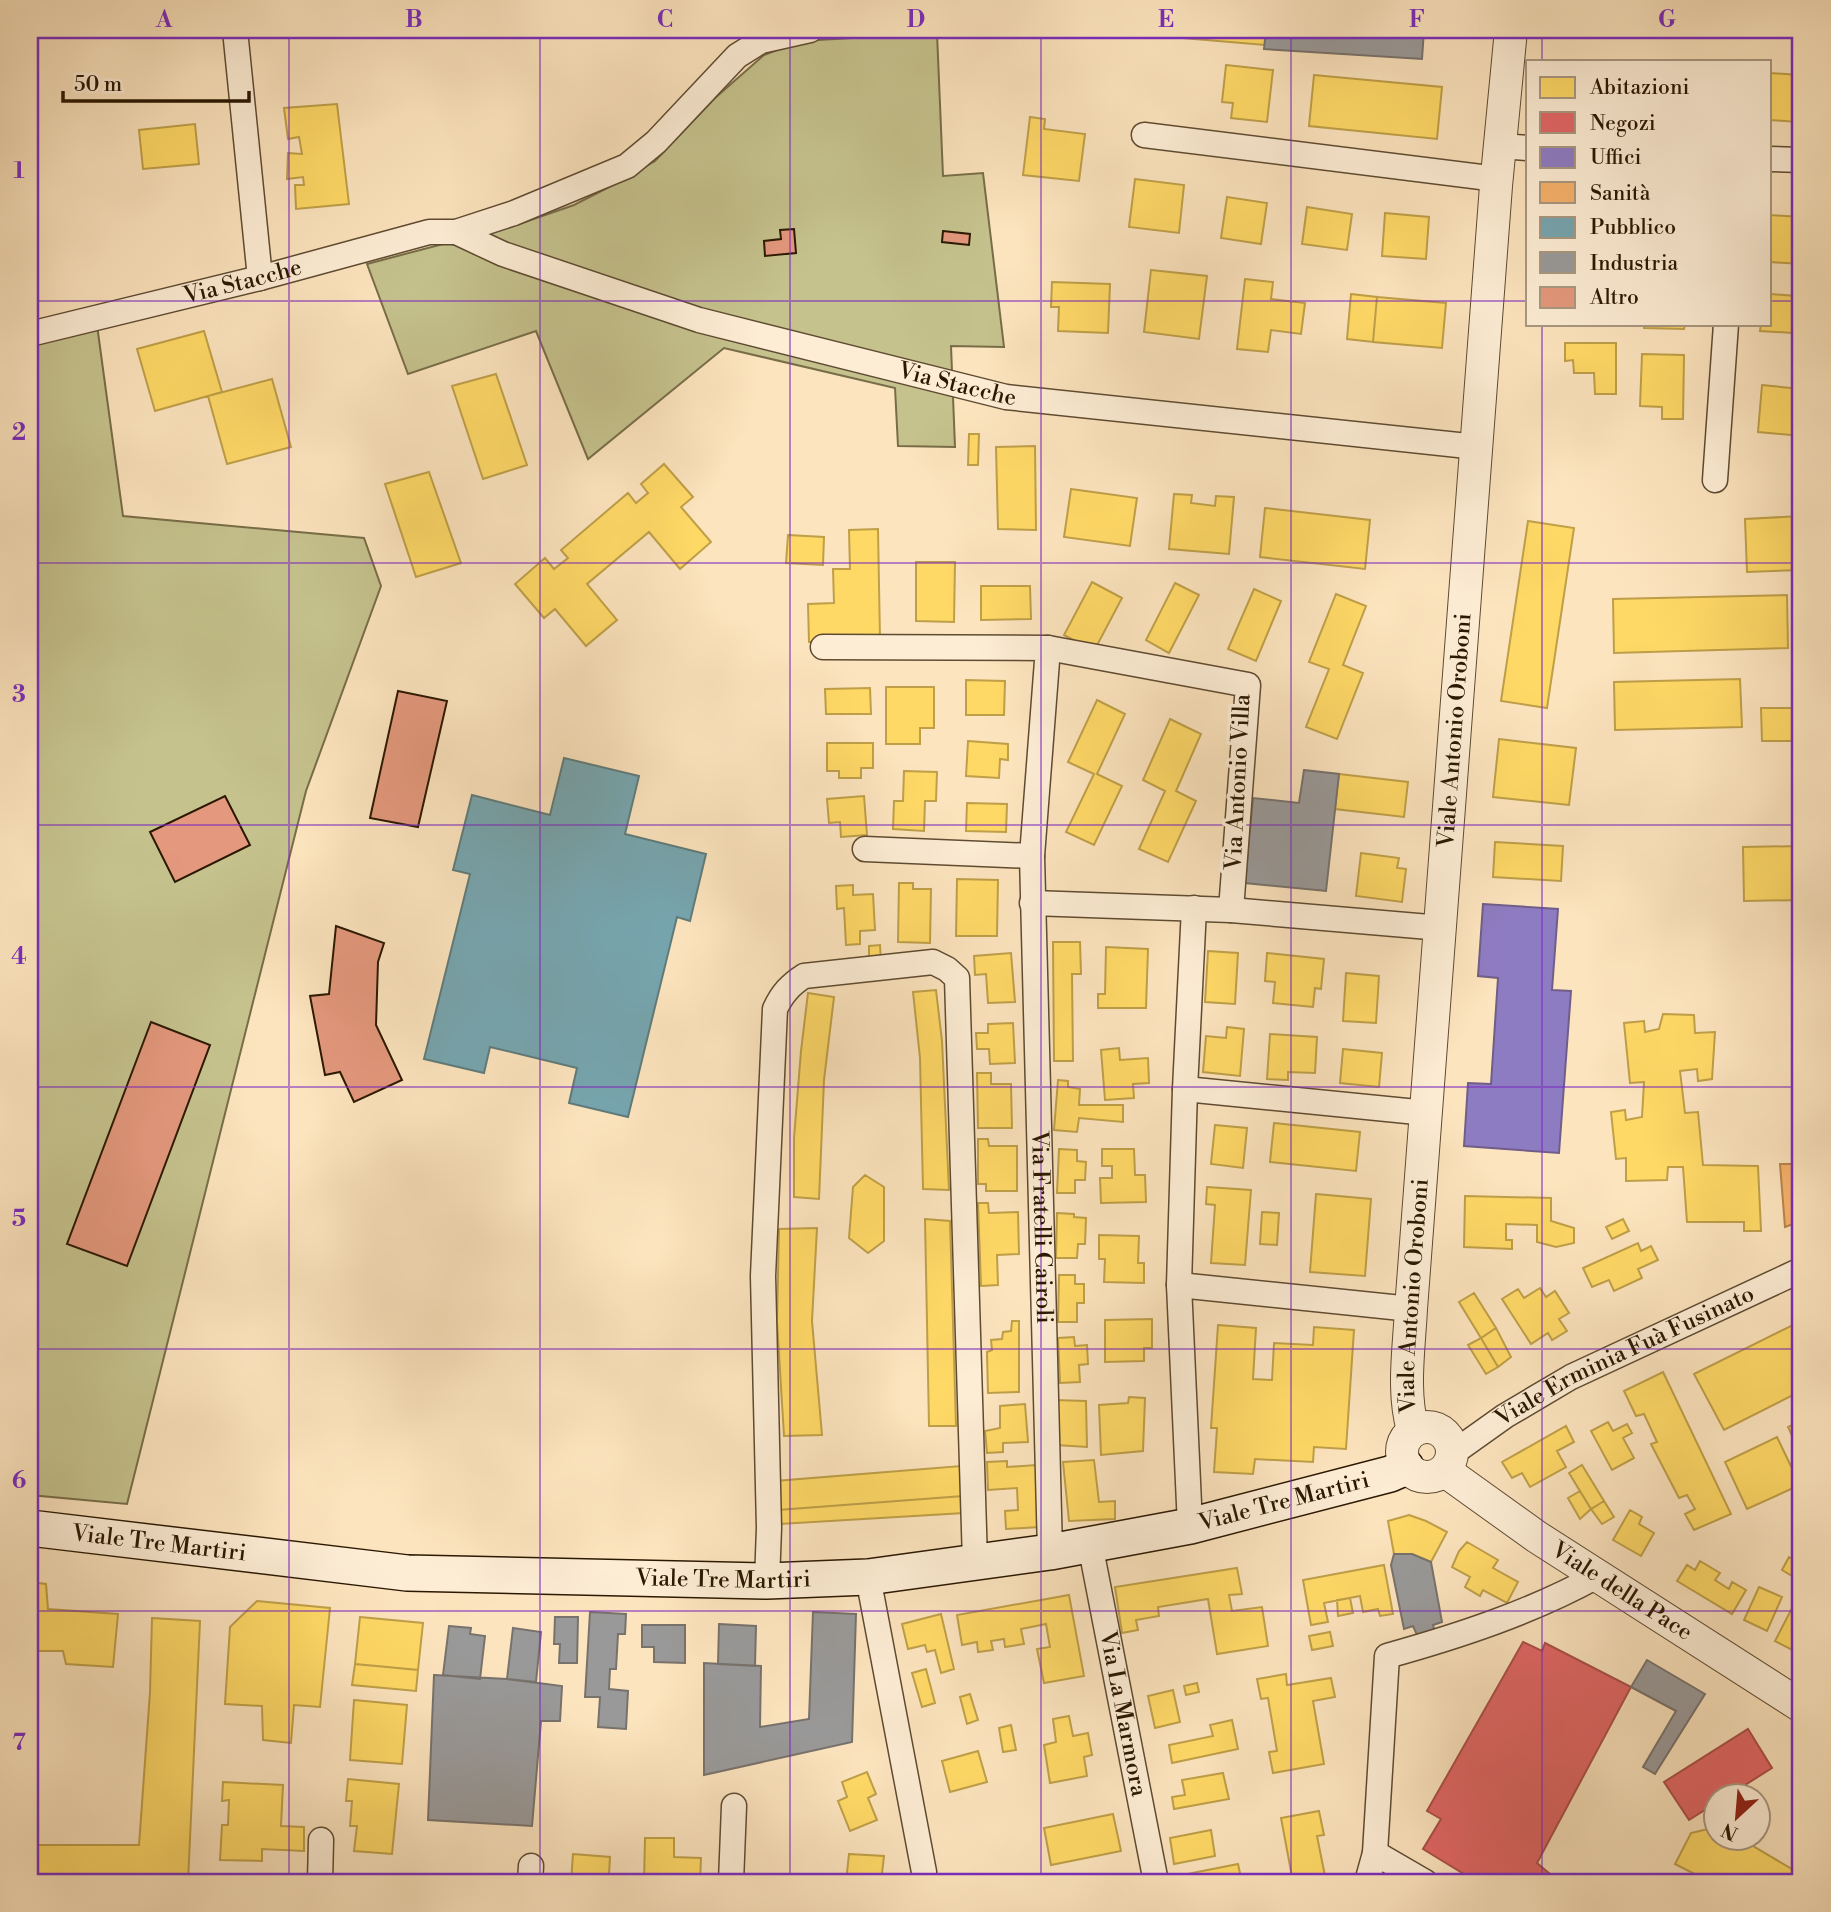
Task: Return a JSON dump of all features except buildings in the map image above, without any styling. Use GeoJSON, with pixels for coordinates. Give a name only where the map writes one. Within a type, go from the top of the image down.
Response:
{"type":"FeatureCollection","features":[{"type":"Feature","properties":{"kind":"main road","name":"Viale Tre Martiri"},"geometry":{"type":"LineString","coordinates":[[30,1528],[407,1573],[767,1581],[868,1577],[1050,1552],[1190,1527],[1390,1474],[1406,1466]]}},
{"type":"Feature","properties":{"kind":"street"},"geometry":{"type":"LineString","coordinates":[[235,30],[260,278]]}},
{"type":"Feature","properties":{"kind":"street","name":"Via Stacche"},"geometry":{"type":"LineString","coordinates":[[30,334],[260,278],[429,232],[456,232],[514,212],[627,166],[656,142],[737,56],[761,41],[810,30]]}},
{"type":"Feature","properties":{"kind":"street","name":"Viale Antonio Oroboni"},"geometry":{"type":"LineString","coordinates":[[1413,1430],[1407,1378],[1411,1310],[1497,179],[1514,147],[1511,30]]}},
{"type":"Feature","properties":{"kind":"street"},"geometry":{"type":"LineString","coordinates":[[1144,135],[1497,179]]}},
{"type":"Feature","properties":{"kind":"street"},"geometry":{"type":"LineString","coordinates":[[1772,159],[1801,160]]}},
{"type":"Feature","properties":{"kind":"street","name":"Via Stacche"},"geometry":{"type":"LineString","coordinates":[[456,232],[503,254],[699,320],[1006,397],[1477,447]]}},
{"type":"Feature","properties":{"kind":"street"},"geometry":{"type":"LineString","coordinates":[[1715,480],[1726,326]]}},
{"type":"Feature","properties":{"kind":"street","name":"Via Antonio Villa"},"geometry":{"type":"LineString","coordinates":[[823,648],[1048,648],[1248,685],[1231,910]]}},
{"type":"Feature","properties":{"kind":"street"},"geometry":{"type":"LineString","coordinates":[[1048,648],[1032,856],[1032,903],[1231,910],[1441,928]]}},
{"type":"Feature","properties":{"kind":"street"},"geometry":{"type":"LineString","coordinates":[[865,849],[1032,856]]}},
{"type":"Feature","properties":{"kind":"street","name":"Via Fratelli Cairoli"},"geometry":{"type":"LineString","coordinates":[[1032,903],[1050,1552]]}},
{"type":"Feature","properties":{"kind":"street"},"geometry":{"type":"LineString","coordinates":[[1190,1527],[1180,1285],[1185,1089],[1194,908]]}},
{"type":"Feature","properties":{"kind":"street"},"geometry":{"type":"LineString","coordinates":[[767,1581],[769,1528],[763,1276],[775,1009],[782,995],[804,976],[933,962],[957,978],[975,1562]]}},
{"type":"Feature","properties":{"kind":"street"},"geometry":{"type":"LineString","coordinates":[[1185,1089],[1427,1113]]}},
{"type":"Feature","properties":{"kind":"street","name":"Viale Erminia Fuà Fusinato"},"geometry":{"type":"LineString","coordinates":[[1449,1462],[1505,1416],[1571,1377],[1801,1270]]}},
{"type":"Feature","properties":{"kind":"street"},"geometry":{"type":"LineString","coordinates":[[1180,1285],[1411,1310]]}},
{"type":"Feature","properties":{"kind":"street"},"geometry":{"type":"LineString","coordinates":[[1425,1426],[1442,1431],[1451,1441],[1449,1462],[1427,1478],[1416,1475],[1403,1460],[1402,1447],[1413,1430],[1425,1426]]}},
{"type":"Feature","properties":{"kind":"street","name":"Viale della Pace"},"geometry":{"type":"LineString","coordinates":[[1449,1462],[1537,1536],[1801,1706]]}},
{"type":"Feature","properties":{"kind":"street","name":"Via La Marmora"},"geometry":{"type":"LineString","coordinates":[[1090,1544],[1156,1882]]}},
{"type":"Feature","properties":{"kind":"street"},"geometry":{"type":"LineString","coordinates":[[1367,1882],[1375,1853],[1387,1656],[1448,1639],[1565,1594],[1597,1576]]}},
{"type":"Feature","properties":{"kind":"street"},"geometry":{"type":"LineString","coordinates":[[868,1577],[924,1882]]}},
{"type":"Feature","properties":{"kind":"street"},"geometry":{"type":"LineString","coordinates":[[731,1882],[734,1806]]}},
{"type":"Feature","properties":{"kind":"street"},"geometry":{"type":"LineString","coordinates":[[320,1882],[321,1840]]}},
{"type":"Feature","properties":{"kind":"street"},"geometry":{"type":"LineString","coordinates":[[1375,1853],[1421,1881]]}},
{"type":"Feature","properties":{"kind":"shaded area"},"geometry":{"type":"Polygon","coordinates":[[[937,33],[943,176],[983,173],[1004,347],[951,346],[955,447],[898,446],[895,388],[724,348],[588,459],[536,331],[408,374],[367,264],[519,224],[574,205],[611,186],[655,161],[715,98],[764,55],[801,41],[937,33]]]}},
{"type":"Feature","properties":{"kind":"shaded area"},"geometry":{"type":"Polygon","coordinates":[[[97,325],[123,516],[364,538],[381,586],[306,791],[127,1504],[30,1495],[30,342],[97,325]]]}}]}
